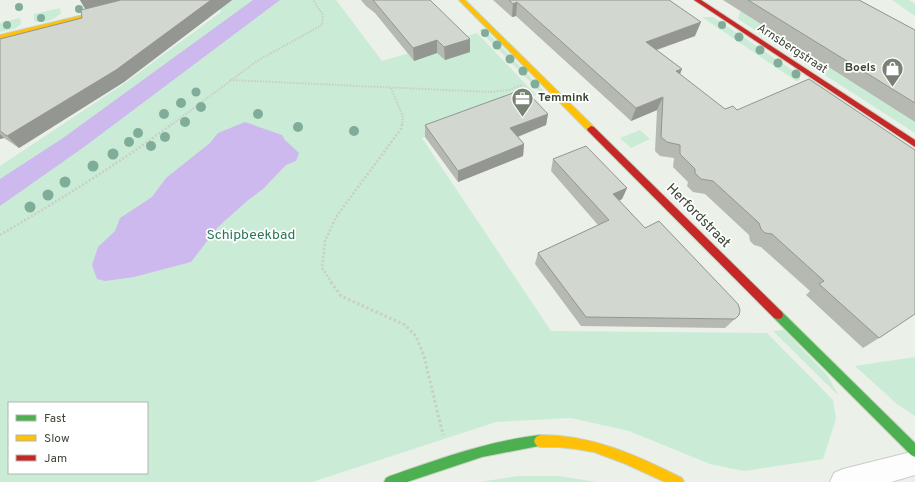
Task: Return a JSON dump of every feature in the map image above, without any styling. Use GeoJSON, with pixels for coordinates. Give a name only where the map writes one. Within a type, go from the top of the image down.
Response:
{"type":"FeatureCollection","features":[{"type":"Feature","properties":{"kind":"street"},"geometry":{"type":"LineString","coordinates":[[0,37],[153,0]]}},
{"type":"Feature","properties":{"kind":"street","name":"Herfordstraat"},"geometry":{"type":"LineString","coordinates":[[462,0],[915,451]]}},
{"type":"Feature","properties":{"kind":"street","name":"Arnsbergstraat"},"geometry":{"type":"LineString","coordinates":[[696,0],[915,144]]}},
{"type":"Feature","properties":{"kind":"street"},"geometry":{"type":"LineString","coordinates":[[390,482],[450,462],[522,442],[565,441],[624,456],[678,482]]}},
{"type":"Feature","properties":{"kind":"street"},"geometry":{"type":"LineString","coordinates":[[843,482],[915,462]]}},
{"type":"Feature","properties":{"kind":"path"},"geometry":{"type":"LineString","coordinates":[[0,235],[67,195],[145,144],[230,80],[258,61],[322,25],[323,15],[313,0]]}},
{"type":"Feature","properties":{"kind":"path"},"geometry":{"type":"LineString","coordinates":[[230,80],[391,88],[496,91],[509,90],[539,78]]}},
{"type":"Feature","properties":{"kind":"path"},"geometry":{"type":"LineString","coordinates":[[391,88],[403,117],[401,129],[336,217],[325,241],[322,268],[341,296],[405,326],[416,336],[432,388],[450,462]]}},
{"type":"Feature","properties":{"kind":"green space","name":"Schipbeekbad"},"geometry":{"type":"Polygon","coordinates":[[[215,0],[336,0],[382,61],[477,33],[536,95],[422,138],[551,331],[767,333],[833,400],[836,419],[823,459],[744,471],[710,464],[629,431],[571,418],[496,422],[312,482],[0,482],[0,166],[125,83],[221,12],[215,0]]]}},
{"type":"Feature","properties":{"kind":"green space"},"geometry":{"type":"Polygon","coordinates":[[[892,0],[909,0],[915,4],[915,16],[892,0]]]}},
{"type":"Feature","properties":{"kind":"green space"},"geometry":{"type":"Polygon","coordinates":[[[60,8],[61,13],[55,18],[45,22],[34,21],[34,14],[60,8]]]}},
{"type":"Feature","properties":{"kind":"green space"},"geometry":{"type":"Polygon","coordinates":[[[740,11],[915,122],[915,133],[738,19],[740,11]]]}},
{"type":"Feature","properties":{"kind":"green space"},"geometry":{"type":"Polygon","coordinates":[[[702,17],[713,17],[800,75],[800,80],[796,81],[702,17]]]}},
{"type":"Feature","properties":{"kind":"green space"},"geometry":{"type":"Polygon","coordinates":[[[20,18],[21,24],[14,29],[0,32],[0,23],[20,18]]]}},
{"type":"Feature","properties":{"kind":"green space"},"geometry":{"type":"Polygon","coordinates":[[[483,28],[546,93],[542,94],[479,30],[483,28]]]}},
{"type":"Feature","properties":{"kind":"green space"},"geometry":{"type":"Polygon","coordinates":[[[640,130],[650,139],[631,148],[620,138],[640,130]]]}},
{"type":"Feature","properties":{"kind":"green space"},"geometry":{"type":"Polygon","coordinates":[[[784,330],[827,375],[839,396],[773,331],[784,330]]]}},
{"type":"Feature","properties":{"kind":"green space"},"geometry":{"type":"Polygon","coordinates":[[[915,357],[915,416],[897,404],[855,366],[915,357]]]}},
{"type":"Feature","properties":{"kind":"green space"},"geometry":{"type":"Polygon","coordinates":[[[518,476],[559,476],[596,482],[480,482],[518,476]]]}},
{"type":"Feature","properties":{"kind":"shaded area"},"geometry":{"type":"Polygon","coordinates":[[[253,0],[280,0],[84,147],[0,206],[0,179],[63,138],[253,0]]]}},
{"type":"Feature","properties":{"kind":"shaded area"},"geometry":{"type":"Polygon","coordinates":[[[245,122],[282,135],[285,140],[299,153],[296,161],[286,165],[263,189],[218,227],[191,262],[134,277],[105,281],[97,279],[92,265],[98,247],[115,231],[120,218],[152,197],[166,178],[210,143],[218,133],[245,122]]]}},
{"type":"Feature","properties":{"kind":"building"},"geometry":{"type":"Polygon","coordinates":[[[121,0],[211,0],[116,70],[7,136],[0,131],[0,39],[82,18],[81,10],[121,0]]]}},
{"type":"Feature","properties":{"kind":"building"},"geometry":{"type":"Polygon","coordinates":[[[373,0],[430,0],[470,39],[444,47],[437,40],[413,48],[373,0]]]}},
{"type":"Feature","properties":{"kind":"building"},"geometry":{"type":"Polygon","coordinates":[[[509,0],[669,0],[701,22],[646,42],[682,69],[676,71],[725,109],[733,106],[737,110],[809,79],[915,150],[915,314],[879,338],[819,284],[824,281],[772,234],[765,233],[761,229],[759,223],[713,181],[701,179],[695,173],[695,169],[680,154],[680,145],[667,142],[661,137],[663,97],[636,108],[517,2],[513,4],[509,0]]]}},
{"type":"Feature","properties":{"kind":"building"},"geometry":{"type":"Polygon","coordinates":[[[748,0],[859,0],[915,30],[915,103],[748,0]]]}},
{"type":"Feature","properties":{"kind":"building"},"geometry":{"type":"Polygon","coordinates":[[[524,89],[548,114],[510,128],[524,144],[458,171],[425,125],[524,89]]]}},
{"type":"Feature","properties":{"kind":"building"},"geometry":{"type":"Polygon","coordinates":[[[586,146],[627,188],[613,194],[645,228],[659,221],[738,304],[740,310],[739,315],[735,319],[586,317],[538,253],[609,220],[553,159],[586,146]]]}},
{"type":"Feature","properties":{"kind":"traffic: fast"},"geometry":{"type":"LineString","coordinates":[[778,315],[915,451]]}},
{"type":"Feature","properties":{"kind":"traffic: fast"},"geometry":{"type":"LineString","coordinates":[[390,482],[482,451],[520,443],[540,441]]}},
{"type":"Feature","properties":{"kind":"traffic: slow"},"geometry":{"type":"LineString","coordinates":[[0,37],[153,0]]}},
{"type":"Feature","properties":{"kind":"traffic: slow"},"geometry":{"type":"LineString","coordinates":[[462,0],[591,129]]}},
{"type":"Feature","properties":{"kind":"traffic: slow"},"geometry":{"type":"LineString","coordinates":[[540,441],[576,443],[611,452],[678,482]]}},
{"type":"Feature","properties":{"kind":"traffic: jam"},"geometry":{"type":"LineString","coordinates":[[697,0],[915,144]]}},
{"type":"Feature","properties":{"kind":"traffic: jam"},"geometry":{"type":"LineString","coordinates":[[591,129],[778,315]]}},
{"type":"Feature","properties":{"kind":"place","name":"Boels"},"geometry":{"type":"Point","coordinates":[892,88]}},
{"type":"Feature","properties":{"kind":"place","name":"Temmink"},"geometry":{"type":"Point","coordinates":[522,118]}}]}
